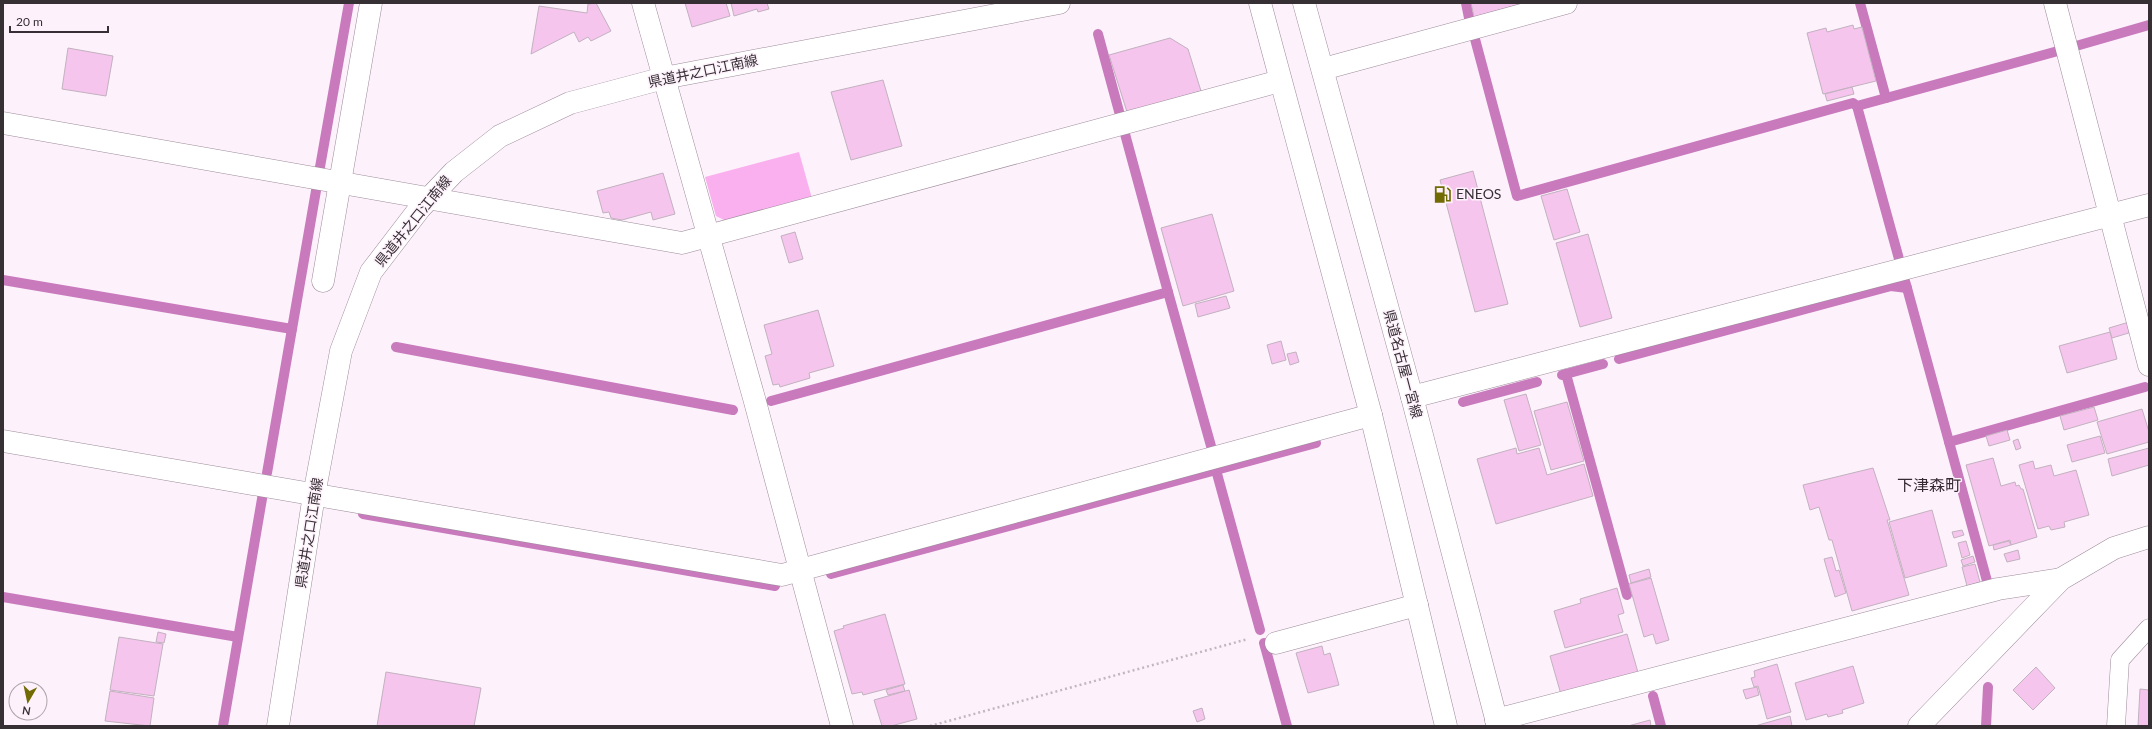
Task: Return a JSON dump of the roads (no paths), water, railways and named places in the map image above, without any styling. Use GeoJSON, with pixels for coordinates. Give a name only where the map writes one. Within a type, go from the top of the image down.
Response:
{"type":"FeatureCollection","features":[{"type":"Feature","properties":{"kind":"street"},"geometry":{"type":"LineString","coordinates":[[323,281],[371,3]]}},
{"type":"Feature","properties":{"kind":"street"},"geometry":{"type":"LineString","coordinates":[[643,3],[842,726]]}},
{"type":"Feature","properties":{"kind":"street","name":"県道井之口江南線"},"geometry":{"type":"LineString","coordinates":[[278,726],[314,495],[341,351],[372,272],[420,208],[454,172],[500,136],[570,103],[664,78],[1059,3]]}},
{"type":"Feature","properties":{"kind":"street"},"geometry":{"type":"LineString","coordinates":[[1260,3],[1371,415],[1446,726]]}},
{"type":"Feature","properties":{"kind":"street","name":"県道名古屋一宮線"},"geometry":{"type":"LineString","coordinates":[[1304,3],[1412,397],[1497,723]]}},
{"type":"Feature","properties":{"kind":"street"},"geometry":{"type":"LineString","coordinates":[[1323,69],[1566,3]]}},
{"type":"Feature","properties":{"kind":"street"},"geometry":{"type":"LineString","coordinates":[[2055,3],[2148,361]]}},
{"type":"Feature","properties":{"kind":"street"},"geometry":{"type":"LineString","coordinates":[[3,123],[430,197],[682,243],[1280,81]]}},
{"type":"Feature","properties":{"kind":"street"},"geometry":{"type":"LineString","coordinates":[[1412,397],[2149,205]]}},
{"type":"Feature","properties":{"kind":"street"},"geometry":{"type":"LineString","coordinates":[[3,441],[782,575],[1371,415]]}},
{"type":"Feature","properties":{"kind":"street"},"geometry":{"type":"LineString","coordinates":[[1919,726],[2061,579],[2114,548],[2149,537]]}},
{"type":"Feature","properties":{"kind":"street"},"geometry":{"type":"LineString","coordinates":[[1497,723],[1998,589],[2061,579]]}},
{"type":"Feature","properties":{"kind":"street"},"geometry":{"type":"LineString","coordinates":[[1276,643],[1417,605]]}},
{"type":"Feature","properties":{"kind":"lane"},"geometry":{"type":"LineString","coordinates":[[2116,726],[2120,660],[2149,628]]}},
{"type":"Feature","properties":{"kind":"waterway"},"geometry":{"type":"LineString","coordinates":[[320,167],[349,3]]}},
{"type":"Feature","properties":{"kind":"waterway"},"geometry":{"type":"LineString","coordinates":[[1466,3],[1469,18]]}},
{"type":"Feature","properties":{"kind":"waterway"},"geometry":{"type":"LineString","coordinates":[[1860,3],[1886,98]]}},
{"type":"Feature","properties":{"kind":"waterway"},"geometry":{"type":"LineString","coordinates":[[2076,46],[2149,25]]}},
{"type":"Feature","properties":{"kind":"waterway"},"geometry":{"type":"LineString","coordinates":[[1098,34],[1120,115]]}},
{"type":"Feature","properties":{"kind":"waterway"},"geometry":{"type":"LineString","coordinates":[[1475,39],[1517,196],[1853,103],[1857,106]]}},
{"type":"Feature","properties":{"kind":"waterway"},"geometry":{"type":"LineString","coordinates":[[1899,259],[1857,106],[2058,51]]}},
{"type":"Feature","properties":{"kind":"waterway"},"geometry":{"type":"LineString","coordinates":[[771,401],[1168,292],[1125,134]]}},
{"type":"Feature","properties":{"kind":"waterway"},"geometry":{"type":"LineString","coordinates":[[267,473],[317,185]]}},
{"type":"Feature","properties":{"kind":"waterway"},"geometry":{"type":"LineString","coordinates":[[1619,359],[1891,286],[1907,288],[1904,278]]}},
{"type":"Feature","properties":{"kind":"waterway"},"geometry":{"type":"LineString","coordinates":[[3,280],[292,329]]}},
{"type":"Feature","properties":{"kind":"waterway"},"geometry":{"type":"LineString","coordinates":[[1907,288],[1987,581]]}},
{"type":"Feature","properties":{"kind":"waterway"},"geometry":{"type":"LineString","coordinates":[[1168,292],[1211,446]]}},
{"type":"Feature","properties":{"kind":"waterway"},"geometry":{"type":"LineString","coordinates":[[396,347],[733,410]]}},
{"type":"Feature","properties":{"kind":"waterway"},"geometry":{"type":"LineString","coordinates":[[1562,375],[1603,364]]}},
{"type":"Feature","properties":{"kind":"waterway"},"geometry":{"type":"LineString","coordinates":[[1566,374],[1627,595]]}},
{"type":"Feature","properties":{"kind":"waterway"},"geometry":{"type":"LineString","coordinates":[[1463,402],[1537,382]]}},
{"type":"Feature","properties":{"kind":"waterway"},"geometry":{"type":"LineString","coordinates":[[1949,442],[2145,387]]}},
{"type":"Feature","properties":{"kind":"waterway"},"geometry":{"type":"LineString","coordinates":[[831,574],[1316,443]]}},
{"type":"Feature","properties":{"kind":"waterway"},"geometry":{"type":"LineString","coordinates":[[1216,470],[1260,630]]}},
{"type":"Feature","properties":{"kind":"waterway"},"geometry":{"type":"LineString","coordinates":[[223,726],[263,493]]}},
{"type":"Feature","properties":{"kind":"waterway"},"geometry":{"type":"LineString","coordinates":[[363,514],[775,586]]}},
{"type":"Feature","properties":{"kind":"waterway"},"geometry":{"type":"LineString","coordinates":[[3,597],[238,637]]}},
{"type":"Feature","properties":{"kind":"waterway"},"geometry":{"type":"LineString","coordinates":[[1264,643],[1287,726]]}},
{"type":"Feature","properties":{"kind":"waterway"},"geometry":{"type":"LineString","coordinates":[[1986,726],[1988,687]]}},
{"type":"Feature","properties":{"kind":"waterway"},"geometry":{"type":"LineString","coordinates":[[1653,696],[1661,726]]}},
{"type":"Feature","properties":{"kind":"place","name":"ENEOS"},"geometry":{"type":"Point","coordinates":[1443,194]}},
{"type":"Feature","properties":{"kind":"district","name":"下津森町"},"geometry":{"type":"Point","coordinates":[1929,485]}}]}
